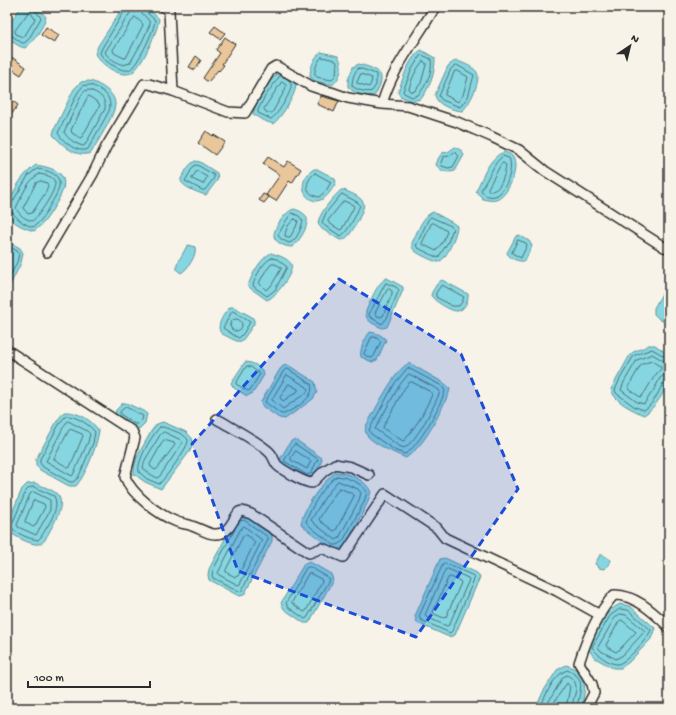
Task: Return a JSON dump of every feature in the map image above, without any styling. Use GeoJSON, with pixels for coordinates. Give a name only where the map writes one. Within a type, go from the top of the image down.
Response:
{"type":"FeatureCollection","features":[{"type":"Feature","properties":{"kind":"street"},"geometry":{"type":"LineString","coordinates":[[164,7],[169,11],[173,90]]}},
{"type":"Feature","properties":{"kind":"street"},"geometry":{"type":"LineString","coordinates":[[382,104],[386,90],[399,64],[435,7]]}},
{"type":"Feature","properties":{"kind":"street"},"geometry":{"type":"LineString","coordinates":[[47,252],[93,174],[106,147],[144,84],[173,90],[187,97],[228,112],[245,113],[271,69],[276,66],[317,88],[348,98],[382,104],[408,106],[428,112],[457,122],[519,150],[544,171],[664,247],[669,248]]}},
{"type":"Feature","properties":{"kind":"street"},"geometry":{"type":"LineString","coordinates":[[7,350],[132,431],[135,438],[125,477],[127,482],[133,490],[155,510],[178,523],[193,526],[214,534],[221,533],[226,530],[239,512],[242,511],[251,514],[309,553],[322,548],[343,557],[385,494],[437,528],[445,538],[557,591],[600,615]]}},
{"type":"Feature","properties":{"kind":"street"},"geometry":{"type":"LineString","coordinates":[[217,419],[267,450],[274,457],[277,464],[295,477],[309,483],[312,483],[324,471],[335,464],[351,467],[368,475]]}},
{"type":"Feature","properties":{"kind":"street"},"geometry":{"type":"LineString","coordinates":[[586,708],[594,692],[592,684],[579,663],[582,652],[600,615],[606,604],[614,595],[622,595],[638,602],[669,627]]}},
{"type":"Feature","properties":{"kind":"highlighted area"},"geometry":{"type":"Polygon","coordinates":[[[339,279],[461,354],[518,489],[416,637],[238,571],[192,444],[339,279]]]}},
{"type":"Feature","properties":{"kind":"water"},"geometry":{"type":"Polygon","coordinates":[[[21,7],[37,7],[46,17],[38,34],[25,48],[13,42],[9,38],[8,34],[10,25],[21,7]]]}},
{"type":"Feature","properties":{"kind":"water"},"geometry":{"type":"Polygon","coordinates":[[[123,7],[143,7],[159,19],[144,57],[135,70],[126,74],[116,72],[106,66],[95,54],[98,46],[123,7]]]}},
{"type":"Feature","properties":{"kind":"water"},"geometry":{"type":"Polygon","coordinates":[[[421,50],[435,58],[433,75],[427,90],[421,99],[411,101],[400,96],[398,92],[410,63],[421,50]]]}},
{"type":"Feature","properties":{"kind":"water"},"geometry":{"type":"Polygon","coordinates":[[[321,52],[338,56],[341,63],[341,72],[338,79],[332,85],[315,81],[310,77],[313,63],[321,52]]]}},
{"type":"Feature","properties":{"kind":"water"},"geometry":{"type":"Polygon","coordinates":[[[456,60],[472,68],[478,75],[474,92],[468,104],[462,111],[442,105],[436,99],[435,95],[448,66],[456,60]]]}},
{"type":"Feature","properties":{"kind":"water"},"geometry":{"type":"Polygon","coordinates":[[[359,64],[372,68],[379,73],[381,81],[375,95],[368,96],[361,94],[348,87],[348,80],[353,67],[359,64]]]}},
{"type":"Feature","properties":{"kind":"water"},"geometry":{"type":"Polygon","coordinates":[[[279,72],[294,79],[296,85],[287,106],[280,117],[273,124],[262,120],[253,114],[256,103],[279,72]]]}},
{"type":"Feature","properties":{"kind":"water"},"geometry":{"type":"Polygon","coordinates":[[[90,81],[107,90],[113,97],[115,105],[109,123],[91,153],[80,154],[70,150],[53,135],[74,89],[81,82],[90,81]]]}},
{"type":"Feature","properties":{"kind":"water"},"geometry":{"type":"Polygon","coordinates":[[[455,147],[462,151],[464,155],[455,171],[443,171],[436,165],[438,159],[442,153],[448,152],[455,147]]]}},
{"type":"Feature","properties":{"kind":"water"},"geometry":{"type":"Polygon","coordinates":[[[504,152],[510,154],[514,161],[515,167],[512,181],[501,198],[496,200],[483,199],[476,191],[490,163],[504,152]]]}},
{"type":"Feature","properties":{"kind":"water"},"geometry":{"type":"Polygon","coordinates":[[[195,161],[200,162],[217,173],[218,179],[206,195],[187,187],[181,182],[186,170],[195,161]]]}},
{"type":"Feature","properties":{"kind":"water"},"geometry":{"type":"Polygon","coordinates":[[[36,165],[55,170],[63,178],[64,184],[59,198],[50,214],[34,231],[20,226],[15,222],[9,214],[9,208],[13,194],[20,181],[25,174],[36,165]]]}},
{"type":"Feature","properties":{"kind":"water"},"geometry":{"type":"Polygon","coordinates":[[[314,169],[317,169],[334,178],[336,181],[330,192],[323,199],[317,201],[306,196],[304,190],[304,183],[307,176],[314,169]]]}},
{"type":"Feature","properties":{"kind":"water"},"geometry":{"type":"Polygon","coordinates":[[[341,190],[357,196],[362,200],[364,205],[358,221],[348,236],[343,240],[340,240],[322,229],[318,224],[323,210],[341,190]]]}},
{"type":"Feature","properties":{"kind":"water"},"geometry":{"type":"Polygon","coordinates":[[[294,209],[300,211],[306,216],[307,224],[304,233],[292,247],[290,247],[276,241],[274,233],[284,216],[294,209]]]}},
{"type":"Feature","properties":{"kind":"water"},"geometry":{"type":"Polygon","coordinates":[[[433,212],[457,226],[457,230],[448,252],[438,262],[417,252],[413,249],[412,245],[423,221],[433,212]]]}},
{"type":"Feature","properties":{"kind":"water"},"geometry":{"type":"Polygon","coordinates":[[[519,235],[529,241],[532,246],[525,261],[515,260],[507,253],[516,236],[519,235]]]}},
{"type":"Feature","properties":{"kind":"water"},"geometry":{"type":"Polygon","coordinates":[[[7,241],[20,248],[23,253],[21,263],[7,291],[7,241]]]}},
{"type":"Feature","properties":{"kind":"water"},"geometry":{"type":"Polygon","coordinates":[[[189,245],[195,247],[195,254],[189,265],[181,273],[177,270],[177,264],[189,245]]]}},
{"type":"Feature","properties":{"kind":"water"},"geometry":{"type":"Polygon","coordinates":[[[271,253],[290,262],[291,268],[284,284],[275,295],[267,300],[248,286],[257,267],[263,259],[271,253]]]}},
{"type":"Feature","properties":{"kind":"water"},"geometry":{"type":"Polygon","coordinates":[[[387,278],[403,287],[403,290],[387,327],[382,328],[368,320],[366,311],[377,287],[387,278]]]}},
{"type":"Feature","properties":{"kind":"water"},"geometry":{"type":"Polygon","coordinates":[[[442,280],[468,294],[467,302],[460,311],[454,311],[447,308],[438,303],[432,297],[431,295],[437,284],[442,280]]]}},
{"type":"Feature","properties":{"kind":"water"},"geometry":{"type":"Polygon","coordinates":[[[669,281],[669,325],[654,314],[654,308],[669,281]]]}},
{"type":"Feature","properties":{"kind":"water"},"geometry":{"type":"Polygon","coordinates":[[[230,307],[234,307],[252,317],[254,320],[254,324],[242,341],[237,341],[222,334],[219,330],[221,319],[230,307]]]}},
{"type":"Feature","properties":{"kind":"water"},"geometry":{"type":"Polygon","coordinates":[[[370,332],[379,334],[386,340],[377,360],[372,362],[361,357],[363,344],[370,332]]]}},
{"type":"Feature","properties":{"kind":"water"},"geometry":{"type":"Polygon","coordinates":[[[648,345],[655,345],[669,355],[669,375],[668,383],[660,398],[644,415],[620,402],[613,394],[611,389],[630,355],[648,345]]]}},
{"type":"Feature","properties":{"kind":"water"},"geometry":{"type":"Polygon","coordinates":[[[245,362],[257,366],[262,370],[264,375],[253,393],[247,396],[234,388],[231,383],[245,362]]]}},
{"type":"Feature","properties":{"kind":"water"},"geometry":{"type":"Polygon","coordinates":[[[409,363],[450,388],[441,411],[426,437],[406,458],[373,441],[367,435],[365,429],[380,401],[398,373],[409,363]]]}},
{"type":"Feature","properties":{"kind":"water"},"geometry":{"type":"Polygon","coordinates":[[[288,365],[315,382],[317,392],[313,399],[285,419],[279,418],[262,406],[261,402],[280,369],[283,366],[288,365]]]}},
{"type":"Feature","properties":{"kind":"water"},"geometry":{"type":"Polygon","coordinates":[[[123,403],[126,403],[147,414],[145,423],[139,429],[136,429],[115,416],[116,410],[123,403]]]}},
{"type":"Feature","properties":{"kind":"water"},"geometry":{"type":"Polygon","coordinates":[[[64,412],[74,413],[84,417],[99,431],[96,445],[90,460],[84,474],[76,486],[69,486],[40,470],[36,465],[36,459],[57,421],[64,412]]]}},
{"type":"Feature","properties":{"kind":"water"},"geometry":{"type":"Polygon","coordinates":[[[163,422],[186,432],[192,438],[193,443],[190,451],[161,489],[145,482],[134,474],[134,467],[137,457],[152,430],[157,424],[163,422]]]}},
{"type":"Feature","properties":{"kind":"water"},"geometry":{"type":"Polygon","coordinates":[[[296,440],[322,458],[316,472],[311,477],[305,479],[279,461],[290,442],[296,440]]]}},
{"type":"Feature","properties":{"kind":"water"},"geometry":{"type":"Polygon","coordinates":[[[336,472],[356,478],[365,484],[371,492],[367,504],[346,545],[339,549],[333,549],[301,524],[305,510],[314,495],[336,472]]]}},
{"type":"Feature","properties":{"kind":"water"},"geometry":{"type":"Polygon","coordinates":[[[35,483],[55,492],[60,499],[57,517],[45,540],[39,544],[22,540],[7,529],[7,525],[22,489],[27,484],[35,483]]]}},
{"type":"Feature","properties":{"kind":"water"},"geometry":{"type":"Polygon","coordinates":[[[241,516],[254,520],[262,526],[272,535],[272,541],[244,595],[239,596],[209,580],[208,575],[209,569],[232,526],[241,516]]]}},
{"type":"Feature","properties":{"kind":"water"},"geometry":{"type":"Polygon","coordinates":[[[600,555],[603,555],[611,560],[609,565],[604,569],[599,568],[595,564],[600,555]]]}},
{"type":"Feature","properties":{"kind":"water"},"geometry":{"type":"Polygon","coordinates":[[[445,558],[477,573],[480,577],[455,635],[449,637],[417,623],[415,616],[440,559],[445,558]]]}},
{"type":"Feature","properties":{"kind":"water"},"geometry":{"type":"Polygon","coordinates":[[[310,562],[331,574],[333,580],[309,623],[304,623],[284,609],[281,603],[304,564],[310,562]]]}},
{"type":"Feature","properties":{"kind":"water"},"geometry":{"type":"Polygon","coordinates":[[[620,604],[630,606],[655,628],[651,639],[629,662],[621,668],[613,668],[595,658],[588,649],[605,617],[614,607],[620,604]]]}},
{"type":"Feature","properties":{"kind":"water"},"geometry":{"type":"Polygon","coordinates":[[[566,665],[579,672],[584,682],[585,688],[581,708],[536,708],[543,692],[557,670],[566,665]]]}},
{"type":"Feature","properties":{"kind":"building"},"geometry":{"type":"Polygon","coordinates":[[[215,26],[225,33],[220,39],[210,32],[215,26]]]}},
{"type":"Feature","properties":{"kind":"building"},"geometry":{"type":"Polygon","coordinates":[[[46,27],[59,35],[54,43],[41,35],[46,27]]]}},
{"type":"Feature","properties":{"kind":"building"},"geometry":{"type":"Polygon","coordinates":[[[225,37],[235,44],[222,64],[224,65],[208,82],[203,78],[220,53],[216,50],[225,37]]]}},
{"type":"Feature","properties":{"kind":"building"},"geometry":{"type":"Polygon","coordinates":[[[7,54],[26,67],[21,75],[7,66],[7,54]]]}},
{"type":"Feature","properties":{"kind":"building"},"geometry":{"type":"Polygon","coordinates":[[[196,56],[201,60],[195,70],[189,67],[196,56]]]}},
{"type":"Feature","properties":{"kind":"building"},"geometry":{"type":"Polygon","coordinates":[[[321,96],[339,101],[334,112],[317,104],[321,96]]]}},
{"type":"Feature","properties":{"kind":"building"},"geometry":{"type":"Polygon","coordinates":[[[7,97],[18,105],[7,121],[7,97]]]}},
{"type":"Feature","properties":{"kind":"building"},"geometry":{"type":"Polygon","coordinates":[[[206,131],[225,142],[215,155],[198,143],[206,131]]]}},
{"type":"Feature","properties":{"kind":"building"},"geometry":{"type":"Polygon","coordinates":[[[268,157],[284,167],[288,161],[301,169],[292,183],[289,181],[276,201],[266,195],[280,175],[263,164],[268,157]]]}},
{"type":"Feature","properties":{"kind":"building"},"geometry":{"type":"Polygon","coordinates":[[[263,194],[269,197],[264,203],[259,200],[263,194]]]}}]}
